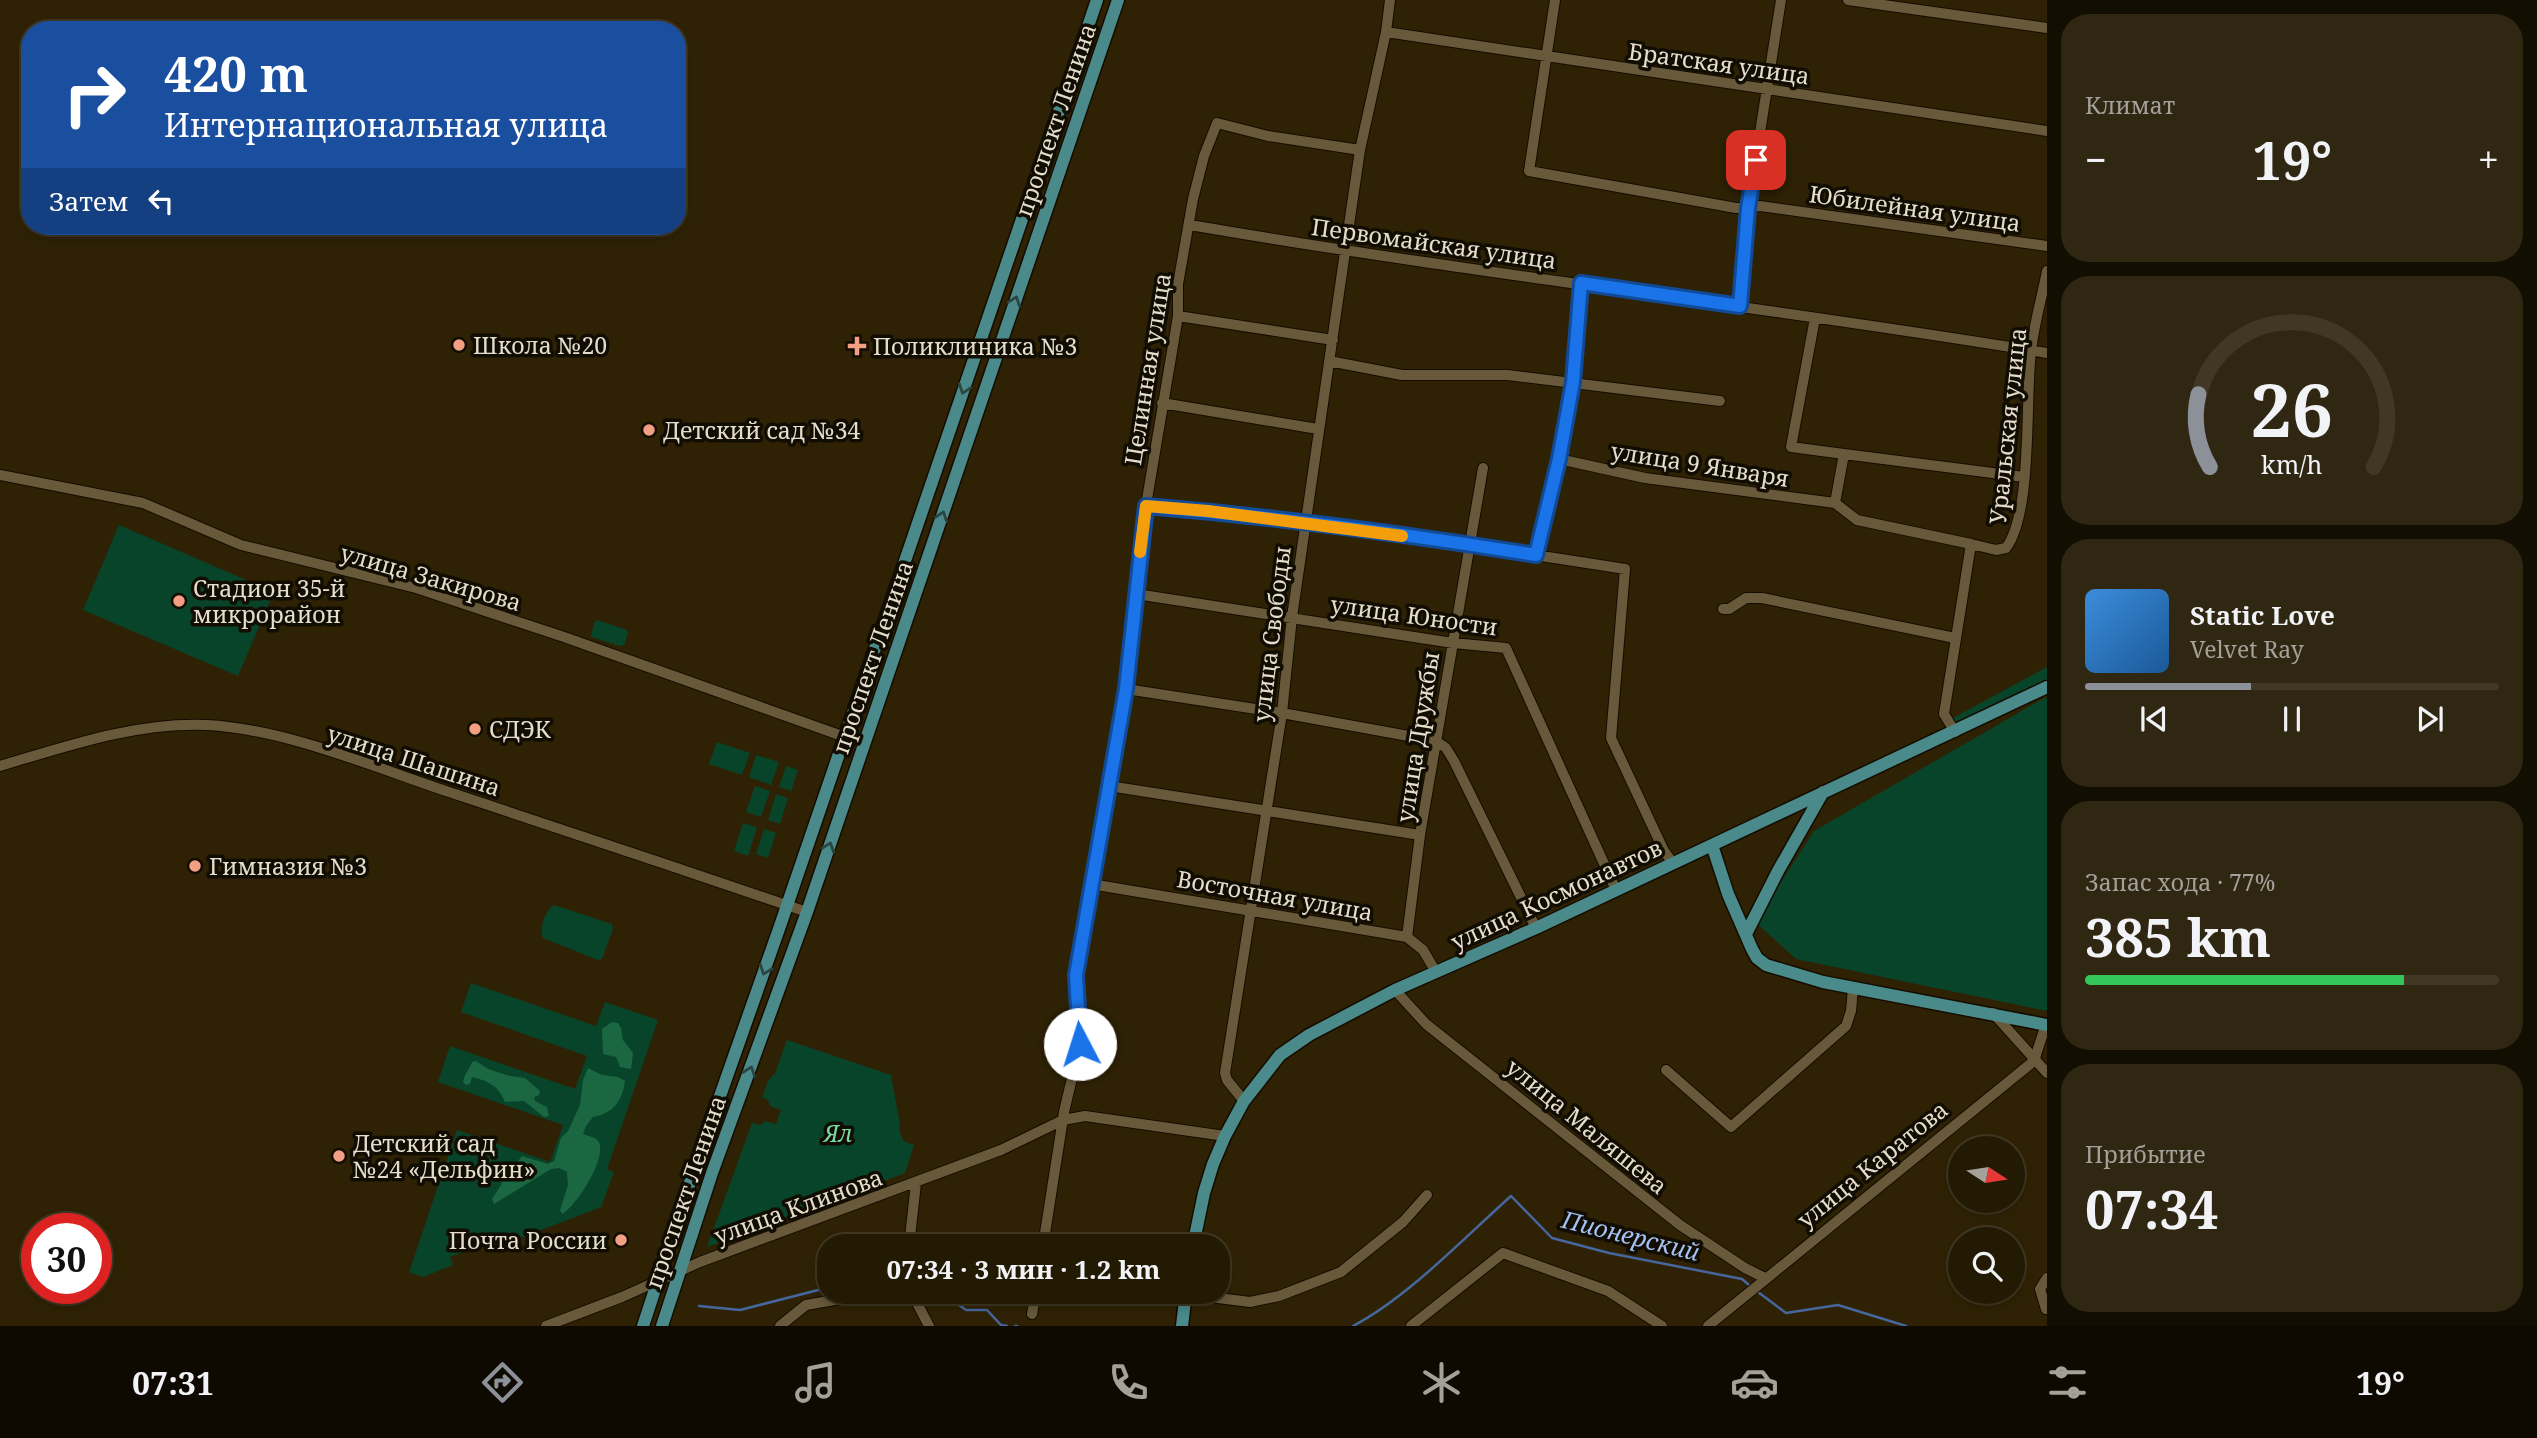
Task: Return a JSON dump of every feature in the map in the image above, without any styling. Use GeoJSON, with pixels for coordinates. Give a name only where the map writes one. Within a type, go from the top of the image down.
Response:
{"type":"FeatureCollection","features":[{"type":"Feature","properties":{"kind":"main road","name":"проспект Ленина"},"geometry":{"type":"LineString","coordinates":[[643,1326],[1097,0]]}},
{"type":"Feature","properties":{"kind":"main road","name":"проспект Ленина"},"geometry":{"type":"LineString","coordinates":[[662,1326],[679,1270],[807,912],[1118,0]]}},
{"type":"Feature","properties":{"kind":"main road"},"geometry":{"type":"LineString","coordinates":[[910,547],[929,553]]}},
{"type":"Feature","properties":{"kind":"main road","name":"улица Космонавтов"},"geometry":{"type":"LineString","coordinates":[[1195,1234],[1204,1193],[1225,1136],[1244,1101],[1280,1055],[1309,1035],[1395,990],[1536,928],[2047,687]]}},
{"type":"Feature","properties":{"kind":"main road"},"geometry":{"type":"LineString","coordinates":[[1745,934],[1823,792]]}},
{"type":"Feature","properties":{"kind":"main road"},"geometry":{"type":"LineString","coordinates":[[1712,845],[1745,934],[1757,958],[1766,965],[1853,988],[2047,1025]]}},
{"type":"Feature","properties":{"kind":"main road"},"geometry":{"type":"LineString","coordinates":[[1182,1326],[1185,1304]]}},
{"type":"Feature","properties":{"kind":"street","name":"улица Свободы"},"geometry":{"type":"LineString","coordinates":[[1244,1101],[1227,1080],[1225,1073],[1282,713],[1292,617],[1318,429],[1360,150],[1386,32],[1390,0]]}},
{"type":"Feature","properties":{"kind":"street"},"geometry":{"type":"LineString","coordinates":[[1548,57],[1555,0]]}},
{"type":"Feature","properties":{"kind":"street"},"geometry":{"type":"LineString","coordinates":[[1740,306],[1748,208],[1781,0]]}},
{"type":"Feature","properties":{"kind":"street"},"geometry":{"type":"LineString","coordinates":[[1848,0],[2047,28]]}},
{"type":"Feature","properties":{"kind":"street","name":"Братская улица"},"geometry":{"type":"LineString","coordinates":[[1386,32],[2047,131]]}},
{"type":"Feature","properties":{"kind":"street","name":"Юбилейная улица"},"geometry":{"type":"LineString","coordinates":[[1548,57],[1529,171],[1736,208],[1760,206],[2047,246]]}},
{"type":"Feature","properties":{"kind":"street","name":"Целинная улица"},"geometry":{"type":"LineString","coordinates":[[1045,1234],[1063,1120],[1080,1044],[1076,975],[1126,689],[1146,506],[1178,316],[1178,284],[1203,156],[1217,123],[1268,136],[1360,150]]}},
{"type":"Feature","properties":{"kind":"street","name":"Первомайская улица"},"geometry":{"type":"LineString","coordinates":[[1190,225],[1345,252],[1581,283],[2047,353]]}},
{"type":"Feature","properties":{"kind":"street","name":"Уральская улица"},"geometry":{"type":"LineString","coordinates":[[1971,544],[1996,550],[2006,548],[2015,536],[2024,477],[2031,350],[2047,271]]}},
{"type":"Feature","properties":{"kind":"street"},"geometry":{"type":"LineString","coordinates":[[1536,555],[1559,459],[1573,382],[1581,283]]}},
{"type":"Feature","properties":{"kind":"street"},"geometry":{"type":"LineString","coordinates":[[1178,316],[1333,340]]}},
{"type":"Feature","properties":{"kind":"street","name":"улица 9 Января"},"geometry":{"type":"LineString","coordinates":[[1815,318],[1791,447],[1844,454]]}},
{"type":"Feature","properties":{"kind":"street"},"geometry":{"type":"LineString","coordinates":[[1329,361],[1402,375],[1507,375],[1720,401]]}},
{"type":"Feature","properties":{"kind":"street"},"geometry":{"type":"LineString","coordinates":[[1162,403],[1318,429]]}},
{"type":"Feature","properties":{"kind":"street"},"geometry":{"type":"LineString","coordinates":[[1835,503],[1844,454],[2024,477]]}},
{"type":"Feature","properties":{"kind":"street","name":"улица 9 Января"},"geometry":{"type":"LineString","coordinates":[[1559,459],[1645,478],[1835,503],[1857,520],[1971,544]]}},
{"type":"Feature","properties":{"kind":"street","name":"улица Дружбы"},"geometry":{"type":"LineString","coordinates":[[1407,937],[1420,835],[1483,468]]}},
{"type":"Feature","properties":{"kind":"street","name":"улица Закирова"},"geometry":{"type":"LineString","coordinates":[[0,475],[142,503],[241,545],[416,588],[564,637],[845,737]]}},
{"type":"Feature","properties":{"kind":"street"},"geometry":{"type":"LineString","coordinates":[[1146,506],[1469,544],[1625,569],[1611,738],[1664,851],[1673,863]]}},
{"type":"Feature","properties":{"kind":"street"},"geometry":{"type":"LineString","coordinates":[[1955,732],[1944,714],[1971,544]]}},
{"type":"Feature","properties":{"kind":"street","name":"улица Юности"},"geometry":{"type":"LineString","coordinates":[[1136,594],[1452,643],[1506,648],[1616,890]]}},
{"type":"Feature","properties":{"kind":"street"},"geometry":{"type":"LineString","coordinates":[[1723,609],[1730,609],[1746,598],[1762,598],[1955,638]]}},
{"type":"Feature","properties":{"kind":"street"},"geometry":{"type":"LineString","coordinates":[[1126,689],[1282,713],[1436,741],[1446,748],[1454,761],[1536,928]]}},
{"type":"Feature","properties":{"kind":"street","name":"улица Шашина"},"geometry":{"type":"LineString","coordinates":[[0,766],[86,741],[147,729],[207,725],[247,730],[288,739],[379,768],[807,912]]}},
{"type":"Feature","properties":{"kind":"street"},"geometry":{"type":"LineString","coordinates":[[1109,786],[1420,835]]}},
{"type":"Feature","properties":{"kind":"street","name":"Восточная улица"},"geometry":{"type":"LineString","coordinates":[[1091,884],[1407,937]]}},
{"type":"Feature","properties":{"kind":"street"},"geometry":{"type":"LineString","coordinates":[[1407,937],[1423,950],[1436,972]]}},
{"type":"Feature","properties":{"kind":"street"},"geometry":{"type":"LineString","coordinates":[[1666,1070],[1731,1127],[1846,1026],[1851,1011],[1853,988]]}},
{"type":"Feature","properties":{"kind":"street","name":"улица Маляшева"},"geometry":{"type":"LineString","coordinates":[[1395,990],[1426,1024],[1680,1226],[1765,1278]]}},
{"type":"Feature","properties":{"kind":"street"},"geometry":{"type":"LineString","coordinates":[[1992,1013],[2047,1073]]}},
{"type":"Feature","properties":{"kind":"street"},"geometry":{"type":"LineString","coordinates":[[2034,1061],[2047,1025]]}},
{"type":"Feature","properties":{"kind":"street","name":"улица Каратова"},"geometry":{"type":"LineString","coordinates":[[1708,1326],[2034,1061]]}},
{"type":"Feature","properties":{"kind":"street"},"geometry":{"type":"LineString","coordinates":[[1063,1120],[1085,1116],[1225,1136]]}},
{"type":"Feature","properties":{"kind":"street","name":"улица Клинова"},"geometry":{"type":"LineString","coordinates":[[546,1326],[622,1297],[679,1270],[1001,1150],[1063,1120]]}},
{"type":"Feature","properties":{"kind":"street"},"geometry":{"type":"LineString","coordinates":[[910,1234],[916,1183]]}},
{"type":"Feature","properties":{"kind":"street"},"geometry":{"type":"LineString","coordinates":[[1230,1298],[1251,1301],[1279,1296],[1342,1272],[1403,1222],[1427,1195]]}},
{"type":"Feature","properties":{"kind":"street"},"geometry":{"type":"LineString","coordinates":[[1411,1326],[1503,1253],[1608,1291],[1662,1326]]}},
{"type":"Feature","properties":{"kind":"street"},"geometry":{"type":"LineString","coordinates":[[2046,1309],[2040,1289],[2047,1278]]}},
{"type":"Feature","properties":{"kind":"street"},"geometry":{"type":"LineString","coordinates":[[780,1326],[806,1305],[817,1303]]}},
{"type":"Feature","properties":{"kind":"street"},"geometry":{"type":"LineString","coordinates":[[918,1304],[929,1326]]}},
{"type":"Feature","properties":{"kind":"street"},"geometry":{"type":"LineString","coordinates":[[1032,1314],[1034,1304]]}},
{"type":"Feature","properties":{"kind":"green space","name":"Стадион 35-й микрорайон"},"geometry":{"type":"Polygon","coordinates":[[[119,525],[274,592],[238,676],[83,610],[119,525]]]}},
{"type":"Feature","properties":{"kind":"green space"},"geometry":{"type":"Polygon","coordinates":[[[597,620],[627,630],[624,645],[591,637],[597,620]]]}},
{"type":"Feature","properties":{"kind":"green space"},"geometry":{"type":"Polygon","coordinates":[[[2047,667],[2047,681],[1962,722],[1951,724],[1953,718],[2047,667]]]}},
{"type":"Feature","properties":{"kind":"green space"},"geometry":{"type":"Polygon","coordinates":[[[2047,698],[2047,1011],[1796,959],[1755,922],[1814,831],[2047,698]]]}},
{"type":"Feature","properties":{"kind":"green space"},"geometry":{"type":"Polygon","coordinates":[[[717,742],[750,753],[742,775],[709,764],[717,742]]]}},
{"type":"Feature","properties":{"kind":"green space"},"geometry":{"type":"Polygon","coordinates":[[[756,755],[779,762],[771,785],[749,777],[756,755]]]}},
{"type":"Feature","properties":{"kind":"green space"},"geometry":{"type":"Polygon","coordinates":[[[786,766],[798,770],[791,791],[779,787],[786,766]]]}},
{"type":"Feature","properties":{"kind":"green space"},"geometry":{"type":"Polygon","coordinates":[[[755,786],[770,791],[761,817],[746,812],[755,786]]]}},
{"type":"Feature","properties":{"kind":"green space"},"geometry":{"type":"Polygon","coordinates":[[[776,794],[788,798],[780,824],[768,820],[776,794]]]}},
{"type":"Feature","properties":{"kind":"green space"},"geometry":{"type":"Polygon","coordinates":[[[743,823],[757,827],[748,856],[734,851],[743,823]]]}},
{"type":"Feature","properties":{"kind":"green space"},"geometry":{"type":"Polygon","coordinates":[[[764,829],[776,833],[768,858],[756,854],[764,829]]]}},
{"type":"Feature","properties":{"kind":"green space"},"geometry":{"type":"Polygon","coordinates":[[[554,905],[612,924],[613,929],[602,959],[598,960],[543,938],[544,920],[554,905]]]}},
{"type":"Feature","properties":{"kind":"green space"},"geometry":{"type":"Polygon","coordinates":[[[471,983],[596,1026],[605,1002],[658,1020],[607,1169],[614,1172],[601,1207],[492,1249],[489,1242],[450,1257],[453,1265],[423,1277],[409,1272],[457,1130],[550,1162],[563,1125],[438,1082],[450,1046],[575,1089],[587,1056],[461,1012],[471,983]]]}},
{"type":"Feature","properties":{"kind":"green space"},"geometry":{"type":"Polygon","coordinates":[[[612,1022],[618,1023],[623,1040],[633,1053],[631,1069],[620,1067],[616,1057],[603,1054],[602,1029],[612,1022]]]}},
{"type":"Feature","properties":{"kind":"green space","name":"Ял"},"geometry":{"type":"Polygon","coordinates":[[[787,1040],[891,1075],[899,1131],[904,1141],[914,1145],[905,1173],[707,1247],[752,1123],[760,1125],[765,1121],[776,1124],[781,1110],[770,1106],[768,1100],[762,1097],[768,1081],[775,1073],[787,1040]]]}},
{"type":"Feature","properties":{"kind":"green space"},"geometry":{"type":"Polygon","coordinates":[[[476,1061],[488,1069],[525,1078],[540,1091],[539,1095],[534,1097],[535,1101],[547,1107],[549,1116],[544,1117],[524,1101],[505,1102],[496,1088],[483,1080],[472,1077],[470,1084],[466,1085],[463,1082],[465,1076],[472,1062],[476,1061]]]}},
{"type":"Feature","properties":{"kind":"green space"},"geometry":{"type":"Polygon","coordinates":[[[588,1068],[625,1081],[619,1101],[606,1113],[593,1117],[586,1126],[583,1134],[597,1140],[600,1148],[595,1169],[582,1192],[562,1214],[560,1210],[568,1185],[567,1172],[559,1168],[551,1169],[494,1204],[492,1199],[501,1185],[506,1166],[514,1166],[522,1156],[548,1164],[554,1161],[561,1138],[568,1131],[580,1105],[583,1080],[588,1068]]]}},
{"type":"Feature","properties":{"kind":"waterway","name":"Пионерский"},"geometry":{"type":"LineString","coordinates":[[1353,1326],[1415,1283],[1511,1196],[1552,1238],[1609,1253],[1742,1279],[1749,1285]]}},
{"type":"Feature","properties":{"kind":"waterway","name":"Пионерский"},"geometry":{"type":"LineString","coordinates":[[699,1306],[740,1310],[817,1290]]}},
{"type":"Feature","properties":{"kind":"waterway"},"geometry":{"type":"LineString","coordinates":[[1758,1292],[1786,1313],[1838,1305],[1906,1326]]}},
{"type":"Feature","properties":{"kind":"waterway","name":"Пионерский"},"geometry":{"type":"LineString","coordinates":[[959,1304],[966,1310],[987,1310],[1001,1325],[1007,1326]]}},
{"type":"Feature","properties":{"kind":"slow traffic"},"geometry":{"type":"LineString","coordinates":[[1140,552],[1146,506],[1208,511],[1402,536]]}},
{"type":"Feature","properties":{"kind":"place","name":"Школа №20"},"geometry":{"type":"Point","coordinates":[459,345]}},
{"type":"Feature","properties":{"kind":"place","name":"Поликлиника №3"},"geometry":{"type":"Point","coordinates":[857,346]}},
{"type":"Feature","properties":{"kind":"place","name":"Детский сад №34"},"geometry":{"type":"Point","coordinates":[649,430]}},
{"type":"Feature","properties":{"kind":"place","name":"Стадион 35-й микрорайон"},"geometry":{"type":"Point","coordinates":[179,601]}},
{"type":"Feature","properties":{"kind":"place","name":"СДЭК"},"geometry":{"type":"Point","coordinates":[475,729]}},
{"type":"Feature","properties":{"kind":"place","name":"Гимназия №3"},"geometry":{"type":"Point","coordinates":[195,866]}},
{"type":"Feature","properties":{"kind":"place","name":"Детский сад №24 «Дельфин»"},"geometry":{"type":"Point","coordinates":[339,1156]}},
{"type":"Feature","properties":{"kind":"place","name":"Почта России"},"geometry":{"type":"Point","coordinates":[621,1240]}},
{"type":"Feature","properties":{"kind":"route"},"geometry":{"type":"LineString","coordinates":[[1080,1044],[1076,975],[1126,689],[1146,506],[1208,511],[1536,555],[1559,459],[1573,382],[1581,283],[1740,306],[1748,208],[1756,160]]}}]}
